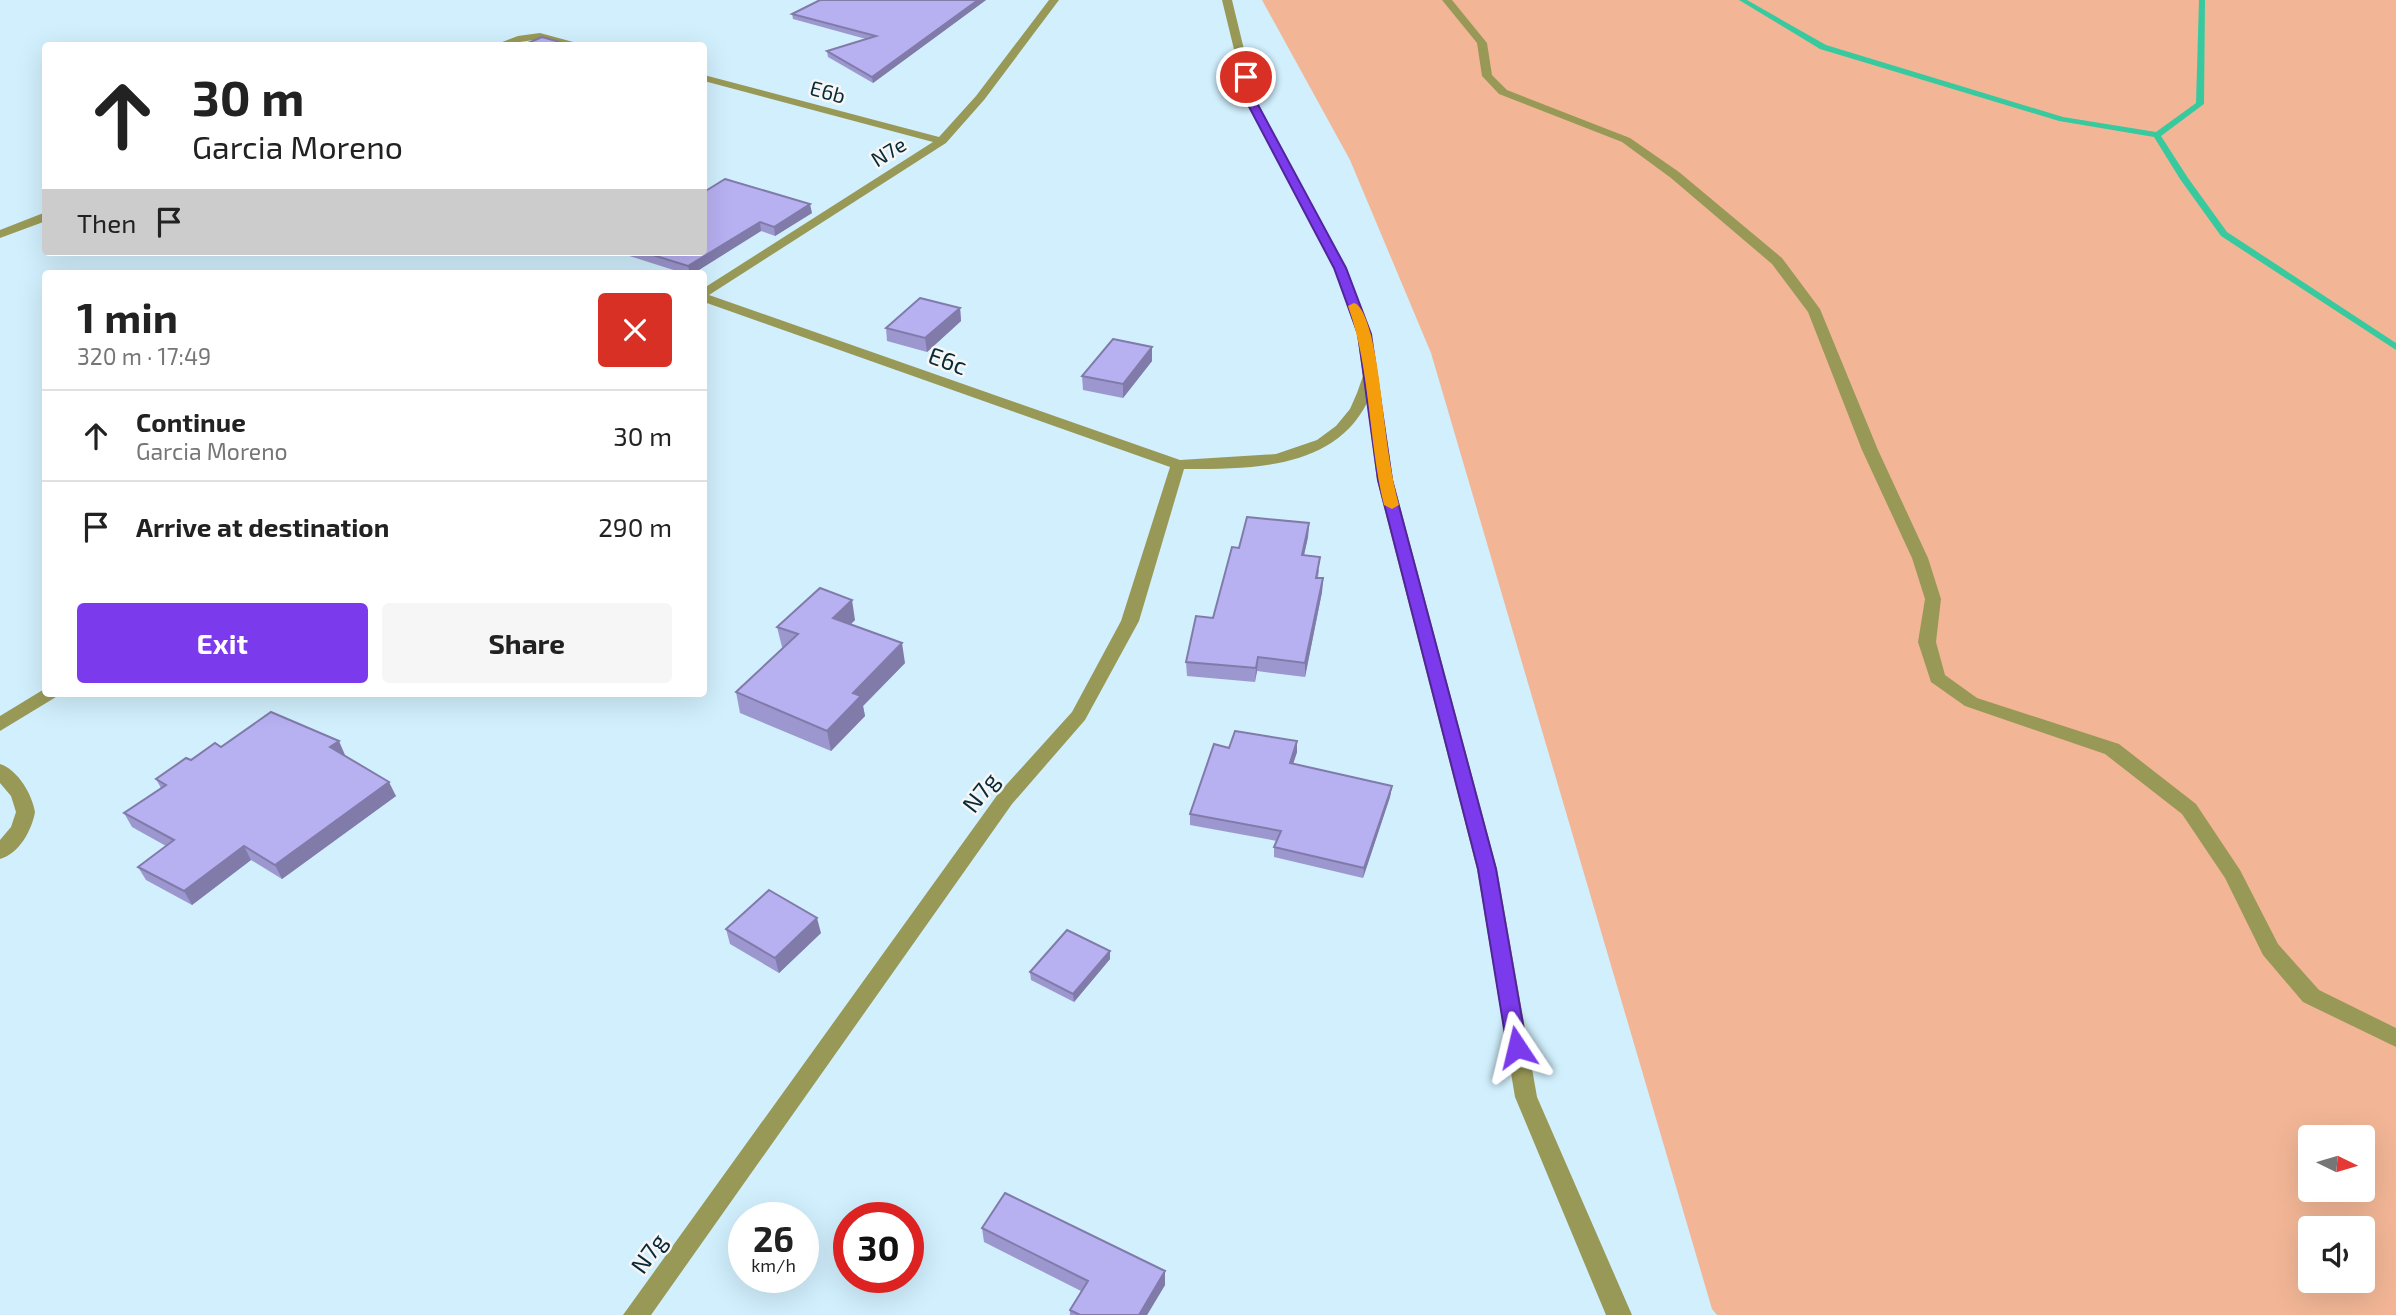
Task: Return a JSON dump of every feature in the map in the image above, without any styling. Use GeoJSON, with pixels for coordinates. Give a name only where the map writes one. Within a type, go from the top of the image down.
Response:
{"type":"FeatureCollection","features":[{"type":"Feature","properties":{"kind":"street","name":"N7e"},"geometry":{"type":"LineString","coordinates":[[707,293],[942,141],[980,98],[1054,0]]}},
{"type":"Feature","properties":{"kind":"street"},"geometry":{"type":"LineString","coordinates":[[1227,0],[1252,103],[1340,268],[1364,334],[1385,480],[1487,869],[1526,1097],[1619,1315]]}},
{"type":"Feature","properties":{"kind":"street"},"geometry":{"type":"LineString","coordinates":[[1447,0],[1482,43],[1487,76],[1503,92],[1626,140],[1636,147],[1675,175],[1777,261],[1815,312],[1870,450],[1920,558],[1933,599],[1927,642],[1937,678],[1971,702],[2112,749],[2189,808],[2233,875],[2270,949],[2311,996],[2396,1038]]}},
{"type":"Feature","properties":{"kind":"street"},"geometry":{"type":"LineString","coordinates":[[507,42],[525,35],[540,34],[569,42]]}},
{"type":"Feature","properties":{"kind":"street","name":"E6b"},"geometry":{"type":"LineString","coordinates":[[707,79],[942,141]]}},
{"type":"Feature","properties":{"kind":"street"},"geometry":{"type":"LineString","coordinates":[[0,234],[42,218]]}},
{"type":"Feature","properties":{"kind":"street","name":"E6c"},"geometry":{"type":"LineString","coordinates":[[707,296],[1178,465]]}},
{"type":"Feature","properties":{"kind":"street"},"geometry":{"type":"LineString","coordinates":[[1178,465],[1251,464],[1311,449],[1329,439],[1356,411],[1370,376]]}},
{"type":"Feature","properties":{"kind":"street","name":"N7g"},"geometry":{"type":"LineString","coordinates":[[636,1315],[1005,799],[1079,716],[1130,621],[1178,465]]}},
{"type":"Feature","properties":{"kind":"street"},"geometry":{"type":"LineString","coordinates":[[0,725],[44,697]]}},
{"type":"Feature","properties":{"kind":"street"},"geometry":{"type":"LineString","coordinates":[[0,771],[15,785],[28,813],[25,826],[0,852]]}},
{"type":"Feature","properties":{"kind":"shaded area"},"geometry":{"type":"Polygon","coordinates":[[[1262,0],[2396,0],[2396,1315],[1717,1315],[1712,1309],[1431,353],[1350,160],[1262,0]]]}},
{"type":"Feature","properties":{"kind":"building"},"geometry":{"type":"Polygon","coordinates":[[[820,0],[978,0],[872,77],[827,51],[876,36],[792,14],[820,0]]]}},
{"type":"Feature","properties":{"kind":"building"},"geometry":{"type":"Polygon","coordinates":[[[542,37],[560,42],[530,42],[542,37]]]}},
{"type":"Feature","properties":{"kind":"building"},"geometry":{"type":"Polygon","coordinates":[[[725,179],[810,204],[774,227],[760,222],[707,254],[707,190],[725,179]]]}},
{"type":"Feature","properties":{"kind":"building"},"geometry":{"type":"Polygon","coordinates":[[[656,256],[704,256],[688,266],[656,256]]]}},
{"type":"Feature","properties":{"kind":"building"},"geometry":{"type":"Polygon","coordinates":[[[920,298],[960,308],[925,338],[886,328],[920,298]]]}},
{"type":"Feature","properties":{"kind":"building"},"geometry":{"type":"Polygon","coordinates":[[[1113,339],[1152,347],[1123,384],[1082,376],[1113,339]]]}},
{"type":"Feature","properties":{"kind":"building"},"geometry":{"type":"Polygon","coordinates":[[[1247,517],[1309,523],[1302,555],[1320,557],[1316,578],[1323,578],[1305,663],[1258,657],[1256,668],[1186,662],[1196,616],[1213,618],[1232,547],[1239,548],[1247,517]]]}},
{"type":"Feature","properties":{"kind":"building"},"geometry":{"type":"Polygon","coordinates":[[[820,588],[852,600],[833,618],[902,643],[853,693],[861,696],[827,731],[736,692],[798,634],[777,627],[820,588]]]}},
{"type":"Feature","properties":{"kind":"building"},"geometry":{"type":"Polygon","coordinates":[[[271,712],[339,741],[330,747],[389,782],[275,865],[244,846],[184,891],[138,867],[174,840],[124,813],[166,785],[156,779],[186,758],[191,760],[215,743],[221,747],[271,712]]]}},
{"type":"Feature","properties":{"kind":"building"},"geometry":{"type":"Polygon","coordinates":[[[1235,731],[1297,741],[1290,763],[1392,786],[1364,868],[1274,847],[1281,831],[1190,814],[1214,744],[1229,748],[1235,731]]]}},
{"type":"Feature","properties":{"kind":"building"},"geometry":{"type":"Polygon","coordinates":[[[769,890],[817,918],[775,958],[726,929],[769,890]]]}},
{"type":"Feature","properties":{"kind":"building"},"geometry":{"type":"Polygon","coordinates":[[[1067,930],[1110,951],[1073,994],[1030,972],[1067,930]]]}},
{"type":"Feature","properties":{"kind":"building"},"geometry":{"type":"Polygon","coordinates":[[[1005,1193],[1165,1271],[1139,1315],[1080,1315],[1070,1310],[1088,1281],[982,1228],[1005,1193]]]}},
{"type":"Feature","properties":{"kind":"waterway"},"geometry":{"type":"LineString","coordinates":[[1742,0],[1823,47],[2062,119],[2157,135]]}},
{"type":"Feature","properties":{"kind":"waterway"},"geometry":{"type":"LineString","coordinates":[[2157,135],[2200,104],[2202,0]]}},
{"type":"Feature","properties":{"kind":"waterway"},"geometry":{"type":"LineString","coordinates":[[2157,135],[2184,179],[2224,234],[2396,347]]}},
{"type":"Feature","properties":{"kind":"slow traffic"},"geometry":{"type":"LineString","coordinates":[[1354,306],[1364,334],[1385,480],[1392,505]]}},
{"type":"Feature","properties":{"kind":"route"},"geometry":{"type":"LineString","coordinates":[[1246,77],[1252,103],[1340,268],[1364,334],[1385,480],[1487,869],[1517,1047]]}}]}
